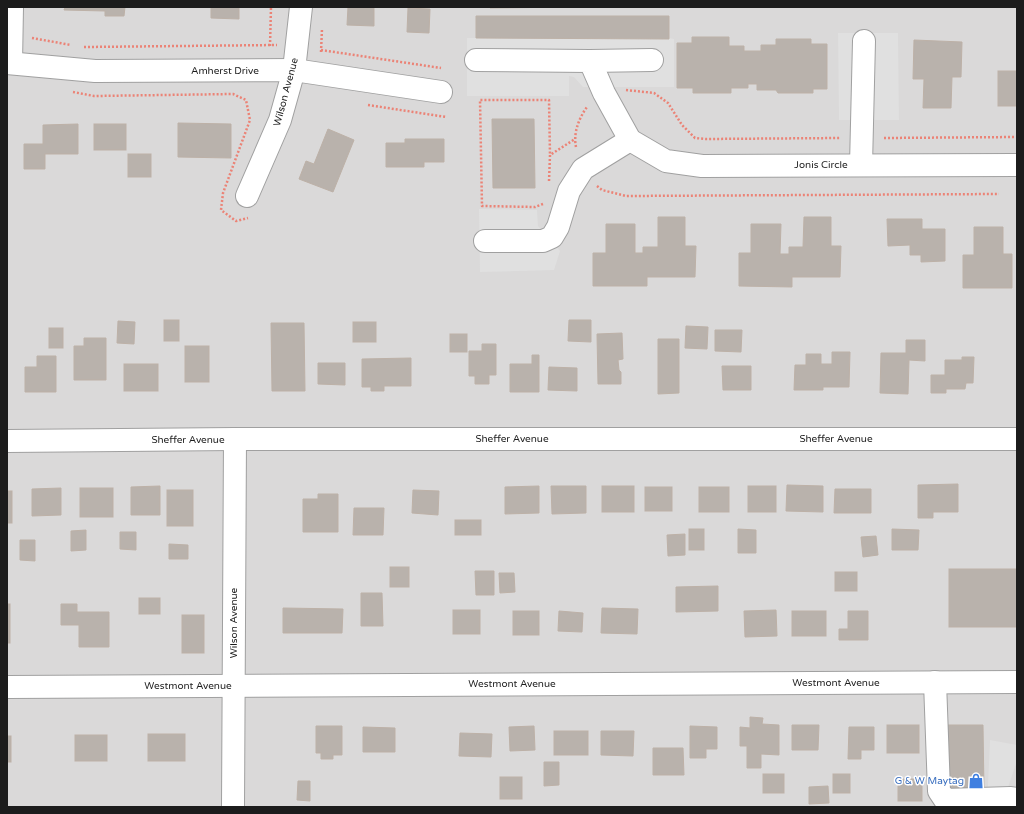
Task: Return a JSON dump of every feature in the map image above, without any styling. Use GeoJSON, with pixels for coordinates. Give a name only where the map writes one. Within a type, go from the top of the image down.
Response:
{"type":"FeatureCollection","features":[{"type":"Feature","properties":{"kind":"street"},"geometry":{"type":"LineString","coordinates":[[9,63],[12,7]]}},
{"type":"Feature","properties":{"kind":"street","name":"Wilson Avenue"},"geometry":{"type":"LineString","coordinates":[[247,196],[280,120],[294,70],[301,7]]}},
{"type":"Feature","properties":{"kind":"street"},"geometry":{"type":"LineString","coordinates":[[861,165],[864,41]]}},
{"type":"Feature","properties":{"kind":"street"},"geometry":{"type":"LineString","coordinates":[[476,60],[652,60]]}},
{"type":"Feature","properties":{"kind":"street"},"geometry":{"type":"LineString","coordinates":[[485,241],[542,241],[552,237],[558,227],[569,191],[583,169],[630,140],[604,93],[590,61]]}},
{"type":"Feature","properties":{"kind":"street","name":"Amherst Drive"},"geometry":{"type":"LineString","coordinates":[[9,63],[95,71],[294,70],[441,92]]}},
{"type":"Feature","properties":{"kind":"street","name":"Jonis Circle"},"geometry":{"type":"LineString","coordinates":[[630,140],[666,161],[702,166],[1017,165]]}},
{"type":"Feature","properties":{"kind":"street","name":"Wilson Avenue"},"geometry":{"type":"LineString","coordinates":[[233,807],[235,439]]}},
{"type":"Feature","properties":{"kind":"street","name":"Sheffer Avenue"},"geometry":{"type":"LineString","coordinates":[[7,441],[235,439],[1017,439]]}},
{"type":"Feature","properties":{"kind":"street"},"geometry":{"type":"LineString","coordinates":[[935,682],[939,791],[945,800],[1017,799]]}},
{"type":"Feature","properties":{"kind":"street","name":"Westmont Avenue"},"geometry":{"type":"LineString","coordinates":[[7,687],[1017,682]]}},
{"type":"Feature","properties":{"kind":"path"},"geometry":{"type":"LineString","coordinates":[[268,71],[271,7]]}},
{"type":"Feature","properties":{"kind":"path"},"geometry":{"type":"LineString","coordinates":[[318,73],[322,50],[322,28]]}},
{"type":"Feature","properties":{"kind":"path"},"geometry":{"type":"LineString","coordinates":[[71,92],[94,96],[234,94],[246,100],[250,120],[223,193],[221,210],[236,221],[249,218]]}},
{"type":"Feature","properties":{"kind":"path"},"geometry":{"type":"LineString","coordinates":[[549,186],[549,100],[480,100],[482,206],[534,207],[549,201]]}},
{"type":"Feature","properties":{"kind":"path"},"geometry":{"type":"LineString","coordinates":[[367,105],[446,117]]}},
{"type":"Feature","properties":{"kind":"path"},"geometry":{"type":"LineString","coordinates":[[550,155],[575,139]]}},
{"type":"Feature","properties":{"kind":"shaded area"},"geometry":{"type":"Polygon","coordinates":[[[7,7],[1017,7],[1017,807],[7,807],[7,7]]]}},
{"type":"Feature","properties":{"kind":"shaded area"},"geometry":{"type":"Polygon","coordinates":[[[476,16],[669,16],[669,38],[674,39],[674,87],[583,87],[574,77],[569,76],[569,96],[467,96],[467,38],[476,38],[476,16]]]}},
{"type":"Feature","properties":{"kind":"shaded area"},"geometry":{"type":"Polygon","coordinates":[[[838,33],[898,33],[899,120],[839,120],[838,33]]]}},
{"type":"Feature","properties":{"kind":"shaded area"},"geometry":{"type":"Polygon","coordinates":[[[479,209],[537,210],[538,226],[560,251],[554,270],[480,272],[479,209]]]}},
{"type":"Feature","properties":{"kind":"shaded area"},"geometry":{"type":"Polygon","coordinates":[[[990,740],[1017,745],[1017,761],[1002,805],[987,805],[990,740]]]}},
{"type":"Feature","properties":{"kind":"building"},"geometry":{"type":"Polygon","coordinates":[[[65,7],[125,7],[124,16],[105,16],[105,11],[64,10],[65,7]]]}},
{"type":"Feature","properties":{"kind":"building"},"geometry":{"type":"Polygon","coordinates":[[[211,7],[239,7],[239,19],[211,18],[211,7]]]}},
{"type":"Feature","properties":{"kind":"building"},"geometry":{"type":"Polygon","coordinates":[[[348,7],[374,7],[374,26],[347,25],[348,7]]]}},
{"type":"Feature","properties":{"kind":"building"},"geometry":{"type":"Polygon","coordinates":[[[490,7],[577,7],[490,8],[490,7]]]}},
{"type":"Feature","properties":{"kind":"building"},"geometry":{"type":"Polygon","coordinates":[[[408,8],[430,9],[429,33],[407,32],[408,8]]]}},
{"type":"Feature","properties":{"kind":"building"},"geometry":{"type":"Polygon","coordinates":[[[476,16],[669,16],[669,39],[476,38],[476,16]]]}},
{"type":"Feature","properties":{"kind":"building"},"geometry":{"type":"Polygon","coordinates":[[[692,37],[729,37],[729,46],[744,46],[744,51],[761,51],[761,45],[776,45],[776,39],[811,39],[811,44],[827,44],[827,89],[813,89],[813,93],[778,93],[776,90],[757,90],[757,84],[748,84],[748,88],[731,88],[731,93],[693,93],[693,88],[677,88],[677,43],[692,43],[692,37]]]}},
{"type":"Feature","properties":{"kind":"building"},"geometry":{"type":"Polygon","coordinates":[[[914,40],[962,42],[961,77],[952,77],[951,108],[923,108],[924,79],[913,79],[914,40]]]}},
{"type":"Feature","properties":{"kind":"building"},"geometry":{"type":"Polygon","coordinates":[[[998,71],[1017,71],[1017,106],[998,106],[998,71]]]}},
{"type":"Feature","properties":{"kind":"building"},"geometry":{"type":"Polygon","coordinates":[[[492,119],[534,119],[535,188],[493,188],[492,119]]]}},
{"type":"Feature","properties":{"kind":"building"},"geometry":{"type":"Polygon","coordinates":[[[178,123],[231,124],[231,158],[178,157],[178,123]]]}},
{"type":"Feature","properties":{"kind":"building"},"geometry":{"type":"Polygon","coordinates":[[[78,124],[78,154],[45,154],[45,169],[24,169],[24,144],[43,144],[43,125],[78,124]]]}},
{"type":"Feature","properties":{"kind":"building"},"geometry":{"type":"Polygon","coordinates":[[[94,124],[126,124],[126,150],[94,150],[94,124]]]}},
{"type":"Feature","properties":{"kind":"building"},"geometry":{"type":"Polygon","coordinates":[[[328,129],[354,140],[333,192],[299,179],[306,161],[314,164],[328,129]]]}},
{"type":"Feature","properties":{"kind":"building"},"geometry":{"type":"Polygon","coordinates":[[[405,139],[444,139],[444,162],[424,162],[424,167],[386,167],[386,143],[405,143],[405,139]]]}},
{"type":"Feature","properties":{"kind":"building"},"geometry":{"type":"Polygon","coordinates":[[[128,154],[151,154],[151,177],[128,177],[128,154]]]}},
{"type":"Feature","properties":{"kind":"building"},"geometry":{"type":"Polygon","coordinates":[[[658,217],[685,217],[685,246],[696,246],[695,277],[647,277],[647,286],[593,286],[593,253],[606,253],[606,224],[635,224],[635,253],[643,253],[643,247],[658,247],[658,217]]]}},
{"type":"Feature","properties":{"kind":"building"},"geometry":{"type":"Polygon","coordinates":[[[804,217],[831,217],[831,246],[841,246],[840,277],[792,277],[792,287],[739,286],[739,253],[751,253],[751,224],[781,224],[780,254],[789,254],[789,247],[803,247],[804,217]]]}},
{"type":"Feature","properties":{"kind":"building"},"geometry":{"type":"Polygon","coordinates":[[[887,219],[922,219],[922,229],[945,229],[945,261],[921,262],[921,255],[910,255],[910,245],[888,246],[887,219]]]}},
{"type":"Feature","properties":{"kind":"building"},"geometry":{"type":"Polygon","coordinates":[[[974,227],[1003,227],[1003,254],[1012,254],[1012,288],[963,288],[963,255],[974,255],[974,227]]]}},
{"type":"Feature","properties":{"kind":"building"},"geometry":{"type":"Polygon","coordinates":[[[164,320],[179,320],[179,341],[164,341],[164,320]]]}},
{"type":"Feature","properties":{"kind":"building"},"geometry":{"type":"Polygon","coordinates":[[[569,320],[591,320],[591,342],[568,341],[569,320]]]}},
{"type":"Feature","properties":{"kind":"building"},"geometry":{"type":"Polygon","coordinates":[[[118,321],[135,322],[134,344],[117,343],[118,321]]]}},
{"type":"Feature","properties":{"kind":"building"},"geometry":{"type":"Polygon","coordinates":[[[353,322],[376,322],[376,342],[353,342],[353,322]]]}},
{"type":"Feature","properties":{"kind":"building"},"geometry":{"type":"Polygon","coordinates":[[[271,323],[304,323],[305,391],[272,391],[271,323]]]}},
{"type":"Feature","properties":{"kind":"building"},"geometry":{"type":"Polygon","coordinates":[[[686,326],[708,327],[707,349],[685,348],[686,326]]]}},
{"type":"Feature","properties":{"kind":"building"},"geometry":{"type":"Polygon","coordinates":[[[49,328],[63,328],[63,348],[49,348],[49,328]]]}},
{"type":"Feature","properties":{"kind":"building"},"geometry":{"type":"Polygon","coordinates":[[[715,330],[742,330],[741,352],[715,351],[715,330]]]}},
{"type":"Feature","properties":{"kind":"building"},"geometry":{"type":"Polygon","coordinates":[[[622,333],[623,359],[618,360],[619,370],[621,372],[621,384],[598,384],[597,334],[622,333]]]}},
{"type":"Feature","properties":{"kind":"building"},"geometry":{"type":"Polygon","coordinates":[[[450,334],[467,334],[467,352],[450,352],[450,334]]]}},
{"type":"Feature","properties":{"kind":"building"},"geometry":{"type":"Polygon","coordinates":[[[84,338],[106,338],[106,380],[74,380],[74,346],[84,346],[84,338]]]}},
{"type":"Feature","properties":{"kind":"building"},"geometry":{"type":"Polygon","coordinates":[[[658,339],[679,339],[679,393],[658,394],[658,339]]]}},
{"type":"Feature","properties":{"kind":"building"},"geometry":{"type":"Polygon","coordinates":[[[906,340],[925,340],[925,361],[909,360],[908,394],[880,393],[881,353],[906,353],[906,340]]]}},
{"type":"Feature","properties":{"kind":"building"},"geometry":{"type":"Polygon","coordinates":[[[482,344],[496,344],[496,375],[489,375],[489,384],[475,384],[475,376],[469,376],[469,351],[482,351],[482,344]]]}},
{"type":"Feature","properties":{"kind":"building"},"geometry":{"type":"Polygon","coordinates":[[[185,346],[209,346],[209,382],[185,382],[185,346]]]}},
{"type":"Feature","properties":{"kind":"building"},"geometry":{"type":"Polygon","coordinates":[[[832,352],[850,352],[849,387],[823,387],[823,390],[794,390],[795,365],[806,365],[806,354],[821,354],[821,364],[832,364],[832,352]]]}},
{"type":"Feature","properties":{"kind":"building"},"geometry":{"type":"Polygon","coordinates":[[[532,355],[539,355],[539,392],[510,392],[510,364],[532,364],[532,355]]]}},
{"type":"Feature","properties":{"kind":"building"},"geometry":{"type":"Polygon","coordinates":[[[37,356],[56,356],[56,392],[25,392],[25,367],[37,367],[37,356]]]}},
{"type":"Feature","properties":{"kind":"building"},"geometry":{"type":"Polygon","coordinates":[[[962,357],[974,357],[973,383],[966,383],[965,389],[946,389],[946,393],[931,393],[931,375],[945,375],[945,360],[962,360],[962,357]]]}},
{"type":"Feature","properties":{"kind":"building"},"geometry":{"type":"Polygon","coordinates":[[[411,358],[411,386],[384,386],[384,391],[371,391],[371,387],[362,387],[362,359],[411,358]]]}},
{"type":"Feature","properties":{"kind":"building"},"geometry":{"type":"Polygon","coordinates":[[[318,363],[345,363],[345,385],[318,384],[318,363]]]}},
{"type":"Feature","properties":{"kind":"building"},"geometry":{"type":"Polygon","coordinates":[[[124,364],[158,364],[158,391],[124,391],[124,364]]]}},
{"type":"Feature","properties":{"kind":"building"},"geometry":{"type":"Polygon","coordinates":[[[722,366],[751,366],[751,390],[723,390],[722,366]]]}},
{"type":"Feature","properties":{"kind":"building"},"geometry":{"type":"Polygon","coordinates":[[[549,367],[577,368],[577,391],[548,390],[549,367]]]}},
{"type":"Feature","properties":{"kind":"building"},"geometry":{"type":"Polygon","coordinates":[[[958,484],[958,512],[933,512],[933,518],[918,518],[918,485],[958,484]]]}},
{"type":"Feature","properties":{"kind":"building"},"geometry":{"type":"Polygon","coordinates":[[[787,485],[823,486],[823,512],[786,511],[787,485]]]}},
{"type":"Feature","properties":{"kind":"building"},"geometry":{"type":"Polygon","coordinates":[[[160,486],[160,515],[131,515],[131,487],[160,486]]]}},
{"type":"Feature","properties":{"kind":"building"},"geometry":{"type":"Polygon","coordinates":[[[539,486],[539,513],[505,514],[505,487],[539,486]]]}},
{"type":"Feature","properties":{"kind":"building"},"geometry":{"type":"Polygon","coordinates":[[[551,486],[586,486],[586,513],[552,514],[551,486]]]}},
{"type":"Feature","properties":{"kind":"building"},"geometry":{"type":"Polygon","coordinates":[[[602,486],[634,486],[634,512],[602,512],[602,486]]]}},
{"type":"Feature","properties":{"kind":"building"},"geometry":{"type":"Polygon","coordinates":[[[748,486],[776,486],[776,512],[748,512],[748,486]]]}},
{"type":"Feature","properties":{"kind":"building"},"geometry":{"type":"Polygon","coordinates":[[[645,487],[672,487],[672,511],[645,511],[645,487]]]}},
{"type":"Feature","properties":{"kind":"building"},"geometry":{"type":"Polygon","coordinates":[[[699,487],[729,487],[729,512],[699,512],[699,487]]]}},
{"type":"Feature","properties":{"kind":"building"},"geometry":{"type":"Polygon","coordinates":[[[61,488],[61,515],[32,516],[32,489],[61,488]]]}},
{"type":"Feature","properties":{"kind":"building"},"geometry":{"type":"Polygon","coordinates":[[[80,488],[113,488],[113,517],[80,517],[80,488]]]}},
{"type":"Feature","properties":{"kind":"building"},"geometry":{"type":"Polygon","coordinates":[[[835,489],[871,489],[871,513],[834,513],[835,489]]]}},
{"type":"Feature","properties":{"kind":"building"},"geometry":{"type":"Polygon","coordinates":[[[167,490],[193,490],[193,526],[167,526],[167,490]]]}},
{"type":"Feature","properties":{"kind":"building"},"geometry":{"type":"Polygon","coordinates":[[[413,490],[439,491],[438,515],[412,513],[413,490]]]}},
{"type":"Feature","properties":{"kind":"building"},"geometry":{"type":"Polygon","coordinates":[[[7,491],[12,491],[12,523],[7,523],[7,491]]]}},
{"type":"Feature","properties":{"kind":"building"},"geometry":{"type":"Polygon","coordinates":[[[318,494],[338,494],[338,532],[303,532],[303,499],[318,499],[318,494]]]}},
{"type":"Feature","properties":{"kind":"building"},"geometry":{"type":"Polygon","coordinates":[[[354,508],[384,508],[383,535],[353,535],[354,508]]]}},
{"type":"Feature","properties":{"kind":"building"},"geometry":{"type":"Polygon","coordinates":[[[455,520],[481,520],[481,535],[455,535],[455,520]]]}},
{"type":"Feature","properties":{"kind":"building"},"geometry":{"type":"Polygon","coordinates":[[[689,529],[704,529],[704,550],[689,550],[689,529]]]}},
{"type":"Feature","properties":{"kind":"building"},"geometry":{"type":"Polygon","coordinates":[[[738,529],[756,530],[756,553],[738,553],[738,529]]]}},
{"type":"Feature","properties":{"kind":"building"},"geometry":{"type":"Polygon","coordinates":[[[892,529],[919,530],[918,550],[892,550],[892,529]]]}},
{"type":"Feature","properties":{"kind":"building"},"geometry":{"type":"Polygon","coordinates":[[[86,530],[86,550],[71,551],[71,531],[86,530]]]}},
{"type":"Feature","properties":{"kind":"building"},"geometry":{"type":"Polygon","coordinates":[[[120,532],[136,532],[136,550],[120,549],[120,532]]]}},
{"type":"Feature","properties":{"kind":"building"},"geometry":{"type":"Polygon","coordinates":[[[685,534],[685,555],[668,556],[667,535],[685,534]]]}},
{"type":"Feature","properties":{"kind":"building"},"geometry":{"type":"Polygon","coordinates":[[[876,536],[878,555],[863,557],[861,537],[876,536]]]}},
{"type":"Feature","properties":{"kind":"building"},"geometry":{"type":"Polygon","coordinates":[[[20,540],[35,540],[35,561],[20,560],[20,540]]]}},
{"type":"Feature","properties":{"kind":"building"},"geometry":{"type":"Polygon","coordinates":[[[169,544],[188,545],[188,559],[169,559],[169,544]]]}},
{"type":"Feature","properties":{"kind":"building"},"geometry":{"type":"Polygon","coordinates":[[[390,567],[409,567],[409,587],[390,587],[390,567]]]}},
{"type":"Feature","properties":{"kind":"building"},"geometry":{"type":"Polygon","coordinates":[[[949,569],[1017,569],[1017,627],[949,627],[949,569]]]}},
{"type":"Feature","properties":{"kind":"building"},"geometry":{"type":"Polygon","coordinates":[[[475,571],[494,571],[494,595],[476,595],[475,571]]]}},
{"type":"Feature","properties":{"kind":"building"},"geometry":{"type":"Polygon","coordinates":[[[835,572],[857,572],[857,591],[835,591],[835,572]]]}},
{"type":"Feature","properties":{"kind":"building"},"geometry":{"type":"Polygon","coordinates":[[[499,573],[514,573],[515,592],[500,593],[499,573]]]}},
{"type":"Feature","properties":{"kind":"building"},"geometry":{"type":"Polygon","coordinates":[[[718,586],[718,611],[676,612],[676,587],[718,586]]]}},
{"type":"Feature","properties":{"kind":"building"},"geometry":{"type":"Polygon","coordinates":[[[361,593],[382,593],[383,626],[361,626],[361,593]]]}},
{"type":"Feature","properties":{"kind":"building"},"geometry":{"type":"Polygon","coordinates":[[[139,598],[160,598],[160,614],[139,614],[139,598]]]}},
{"type":"Feature","properties":{"kind":"building"},"geometry":{"type":"Polygon","coordinates":[[[7,604],[10,604],[10,643],[7,643],[7,604]]]}},
{"type":"Feature","properties":{"kind":"building"},"geometry":{"type":"Polygon","coordinates":[[[61,604],[77,604],[77,612],[109,612],[109,647],[79,647],[79,625],[61,625],[61,604]]]}},
{"type":"Feature","properties":{"kind":"building"},"geometry":{"type":"Polygon","coordinates":[[[283,608],[343,609],[342,633],[283,633],[283,608]]]}},
{"type":"Feature","properties":{"kind":"building"},"geometry":{"type":"Polygon","coordinates":[[[602,608],[638,609],[637,634],[601,633],[602,608]]]}},
{"type":"Feature","properties":{"kind":"building"},"geometry":{"type":"Polygon","coordinates":[[[453,610],[480,610],[480,634],[453,634],[453,610]]]}},
{"type":"Feature","properties":{"kind":"building"},"geometry":{"type":"Polygon","coordinates":[[[776,610],[777,636],[745,637],[744,611],[776,610]]]}},
{"type":"Feature","properties":{"kind":"building"},"geometry":{"type":"Polygon","coordinates":[[[513,611],[539,611],[539,635],[513,635],[513,611]]]}},
{"type":"Feature","properties":{"kind":"building"},"geometry":{"type":"Polygon","coordinates":[[[559,611],[583,613],[582,632],[558,631],[559,611]]]}},
{"type":"Feature","properties":{"kind":"building"},"geometry":{"type":"Polygon","coordinates":[[[792,611],[826,611],[826,636],[792,636],[792,611]]]}},
{"type":"Feature","properties":{"kind":"building"},"geometry":{"type":"Polygon","coordinates":[[[848,611],[868,611],[868,640],[839,640],[839,629],[848,629],[848,611]]]}},
{"type":"Feature","properties":{"kind":"building"},"geometry":{"type":"Polygon","coordinates":[[[182,615],[204,615],[204,653],[182,653],[182,615]]]}},
{"type":"Feature","properties":{"kind":"building"},"geometry":{"type":"Polygon","coordinates":[[[750,717],[763,718],[762,724],[779,725],[779,755],[761,754],[761,768],[747,768],[747,746],[740,746],[740,727],[750,728],[750,717]]]}},
{"type":"Feature","properties":{"kind":"building"},"geometry":{"type":"Polygon","coordinates":[[[792,725],[819,725],[818,750],[792,750],[792,725]]]}},
{"type":"Feature","properties":{"kind":"building"},"geometry":{"type":"Polygon","coordinates":[[[887,725],[919,725],[919,753],[887,753],[887,725]]]}},
{"type":"Feature","properties":{"kind":"building"},"geometry":{"type":"Polygon","coordinates":[[[947,725],[983,725],[984,791],[948,791],[947,725]]]}},
{"type":"Feature","properties":{"kind":"building"},"geometry":{"type":"Polygon","coordinates":[[[316,726],[342,726],[342,755],[333,755],[333,759],[321,759],[321,753],[316,753],[316,726]]]}},
{"type":"Feature","properties":{"kind":"building"},"geometry":{"type":"Polygon","coordinates":[[[534,726],[535,750],[510,751],[509,727],[534,726]]]}},
{"type":"Feature","properties":{"kind":"building"},"geometry":{"type":"Polygon","coordinates":[[[690,726],[717,727],[717,749],[706,749],[706,758],[690,758],[690,726]]]}},
{"type":"Feature","properties":{"kind":"building"},"geometry":{"type":"Polygon","coordinates":[[[363,727],[395,728],[395,752],[363,752],[363,727]]]}},
{"type":"Feature","properties":{"kind":"building"},"geometry":{"type":"Polygon","coordinates":[[[849,727],[874,727],[874,750],[861,750],[861,759],[848,759],[849,727]]]}},
{"type":"Feature","properties":{"kind":"building"},"geometry":{"type":"Polygon","coordinates":[[[554,731],[588,731],[588,755],[554,755],[554,731]]]}},
{"type":"Feature","properties":{"kind":"building"},"geometry":{"type":"Polygon","coordinates":[[[601,731],[634,731],[633,756],[601,755],[601,731]]]}},
{"type":"Feature","properties":{"kind":"building"},"geometry":{"type":"Polygon","coordinates":[[[460,733],[492,734],[491,757],[459,756],[460,733]]]}},
{"type":"Feature","properties":{"kind":"building"},"geometry":{"type":"Polygon","coordinates":[[[148,734],[185,734],[185,761],[148,761],[148,734]]]}},
{"type":"Feature","properties":{"kind":"building"},"geometry":{"type":"Polygon","coordinates":[[[75,735],[107,735],[107,761],[75,761],[75,735]]]}},
{"type":"Feature","properties":{"kind":"building"},"geometry":{"type":"Polygon","coordinates":[[[7,736],[11,736],[11,762],[7,762],[7,736]]]}},
{"type":"Feature","properties":{"kind":"building"},"geometry":{"type":"Polygon","coordinates":[[[653,748],[683,748],[684,775],[653,775],[653,748]]]}},
{"type":"Feature","properties":{"kind":"building"},"geometry":{"type":"Polygon","coordinates":[[[544,762],[559,762],[559,785],[544,786],[544,762]]]}},
{"type":"Feature","properties":{"kind":"building"},"geometry":{"type":"Polygon","coordinates":[[[763,774],[784,774],[784,793],[763,793],[763,774]]]}},
{"type":"Feature","properties":{"kind":"building"},"geometry":{"type":"Polygon","coordinates":[[[833,774],[850,774],[850,793],[833,793],[833,774]]]}},
{"type":"Feature","properties":{"kind":"building"},"geometry":{"type":"Polygon","coordinates":[[[500,777],[522,777],[522,799],[500,799],[500,777]]]}},
{"type":"Feature","properties":{"kind":"building"},"geometry":{"type":"Polygon","coordinates":[[[898,779],[922,779],[922,801],[898,801],[898,779]]]}},
{"type":"Feature","properties":{"kind":"building"},"geometry":{"type":"Polygon","coordinates":[[[298,781],[310,781],[310,801],[297,800],[298,781]]]}},
{"type":"Feature","properties":{"kind":"building"},"geometry":{"type":"Polygon","coordinates":[[[828,786],[829,803],[809,804],[809,787],[828,786]]]}},
{"type":"Feature","properties":{"kind":"place","name":"G & W Maytag"},"geometry":{"type":"Point","coordinates":[976,781]}}]}
